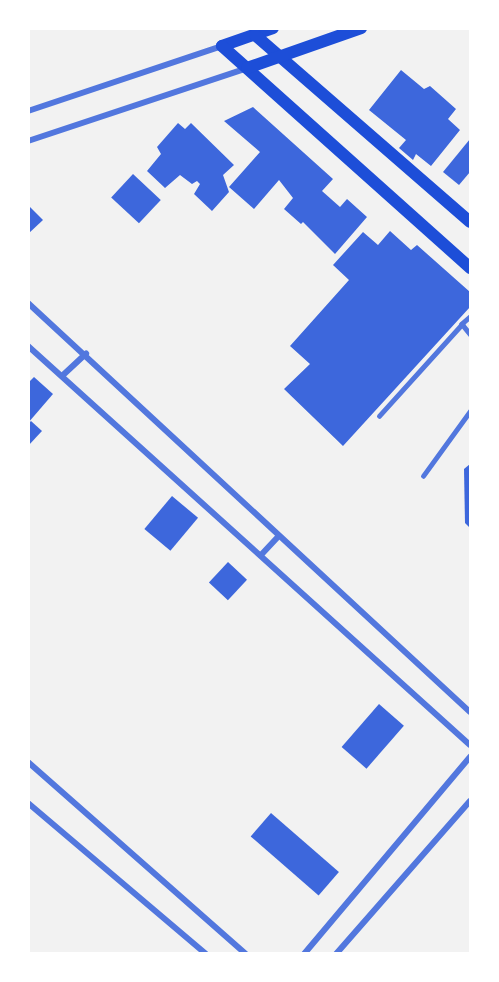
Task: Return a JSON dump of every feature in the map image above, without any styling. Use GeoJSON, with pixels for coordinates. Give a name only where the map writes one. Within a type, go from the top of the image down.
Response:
{"type":"FeatureCollection","features":[{"type":"Feature","properties":{"kind":"main road"},"geometry":{"type":"LineString","coordinates":[[222,46],[273,28]]}},
{"type":"Feature","properties":{"kind":"main road"},"geometry":{"type":"LineString","coordinates":[[247,68],[361,28]]}},
{"type":"Feature","properties":{"kind":"main road"},"geometry":{"type":"LineString","coordinates":[[255,35],[471,222]]}},
{"type":"Feature","properties":{"kind":"main road"},"geometry":{"type":"LineString","coordinates":[[222,46],[471,268]]}},
{"type":"Feature","properties":{"kind":"street"},"geometry":{"type":"LineString","coordinates":[[28,111],[222,46]]}},
{"type":"Feature","properties":{"kind":"street"},"geometry":{"type":"LineString","coordinates":[[28,141],[247,68]]}},
{"type":"Feature","properties":{"kind":"street"},"geometry":{"type":"LineString","coordinates":[[28,303],[86,354],[279,536],[471,712]]}},
{"type":"Feature","properties":{"kind":"street"},"geometry":{"type":"LineString","coordinates":[[28,346],[471,745]]}},
{"type":"Feature","properties":{"kind":"street"},"geometry":{"type":"LineString","coordinates":[[62,376],[86,354]]}},
{"type":"Feature","properties":{"kind":"street"},"geometry":{"type":"LineString","coordinates":[[261,555],[279,536]]}},
{"type":"Feature","properties":{"kind":"street"},"geometry":{"type":"LineString","coordinates":[[304,954],[471,757]]}},
{"type":"Feature","properties":{"kind":"street"},"geometry":{"type":"LineString","coordinates":[[28,762],[246,954]]}},
{"type":"Feature","properties":{"kind":"street"},"geometry":{"type":"LineString","coordinates":[[336,954],[471,801]]}},
{"type":"Feature","properties":{"kind":"street"},"geometry":{"type":"LineString","coordinates":[[28,803],[206,954]]}},
{"type":"Feature","properties":{"kind":"lane"},"geometry":{"type":"LineString","coordinates":[[379,416],[462,324],[471,317]]}},
{"type":"Feature","properties":{"kind":"lane"},"geometry":{"type":"LineString","coordinates":[[462,324],[471,334]]}},
{"type":"Feature","properties":{"kind":"lane"},"geometry":{"type":"LineString","coordinates":[[423,477],[471,411]]}},
{"type":"Feature","properties":{"kind":"building"},"geometry":{"type":"Polygon","coordinates":[[[401,70],[424,89],[430,86],[456,109],[448,119],[460,130],[431,166],[416,154],[413,160],[399,148],[406,140],[369,110],[401,70]]]}},
{"type":"Feature","properties":{"kind":"building"},"geometry":{"type":"Polygon","coordinates":[[[253,107],[333,179],[322,191],[340,207],[347,199],[367,217],[335,254],[303,222],[301,224],[284,209],[293,198],[279,180],[254,209],[229,187],[260,152],[224,121],[253,107]]]}},
{"type":"Feature","properties":{"kind":"building"},"geometry":{"type":"Polygon","coordinates":[[[178,123],[185,129],[191,123],[234,165],[223,175],[229,192],[212,211],[194,194],[200,184],[197,181],[192,184],[180,175],[165,188],[147,171],[161,154],[157,147],[178,123]]]}},
{"type":"Feature","properties":{"kind":"building"},"geometry":{"type":"Polygon","coordinates":[[[470,139],[470,172],[459,185],[443,172],[470,139]]]}},
{"type":"Feature","properties":{"kind":"building"},"geometry":{"type":"Polygon","coordinates":[[[133,174],[161,200],[139,223],[111,197],[133,174]]]}},
{"type":"Feature","properties":{"kind":"building"},"geometry":{"type":"Polygon","coordinates":[[[28,205],[43,220],[28,234],[28,205]]]}},
{"type":"Feature","properties":{"kind":"building"},"geometry":{"type":"Polygon","coordinates":[[[390,231],[411,250],[417,245],[470,292],[470,307],[343,446],[284,389],[310,364],[290,346],[349,280],[333,265],[363,232],[378,245],[390,231]]]}},
{"type":"Feature","properties":{"kind":"building"},"geometry":{"type":"Polygon","coordinates":[[[34,377],[53,394],[28,423],[28,383],[34,377]]]}},
{"type":"Feature","properties":{"kind":"building"},"geometry":{"type":"Polygon","coordinates":[[[31,421],[42,431],[28,446],[28,424],[31,421]]]}},
{"type":"Feature","properties":{"kind":"building"},"geometry":{"type":"Polygon","coordinates":[[[470,464],[470,528],[465,523],[464,469],[470,464]]]}},
{"type":"Feature","properties":{"kind":"building"},"geometry":{"type":"Polygon","coordinates":[[[172,496],[198,518],[170,551],[144,529],[172,496]]]}},
{"type":"Feature","properties":{"kind":"building"},"geometry":{"type":"Polygon","coordinates":[[[228,562],[247,580],[228,600],[209,582],[228,562]]]}},
{"type":"Feature","properties":{"kind":"building"},"geometry":{"type":"Polygon","coordinates":[[[379,704],[404,726],[367,769],[342,747],[379,704]]]}},
{"type":"Feature","properties":{"kind":"building"},"geometry":{"type":"Polygon","coordinates":[[[271,813],[339,872],[319,895],[251,836],[271,813]]]}}]}
